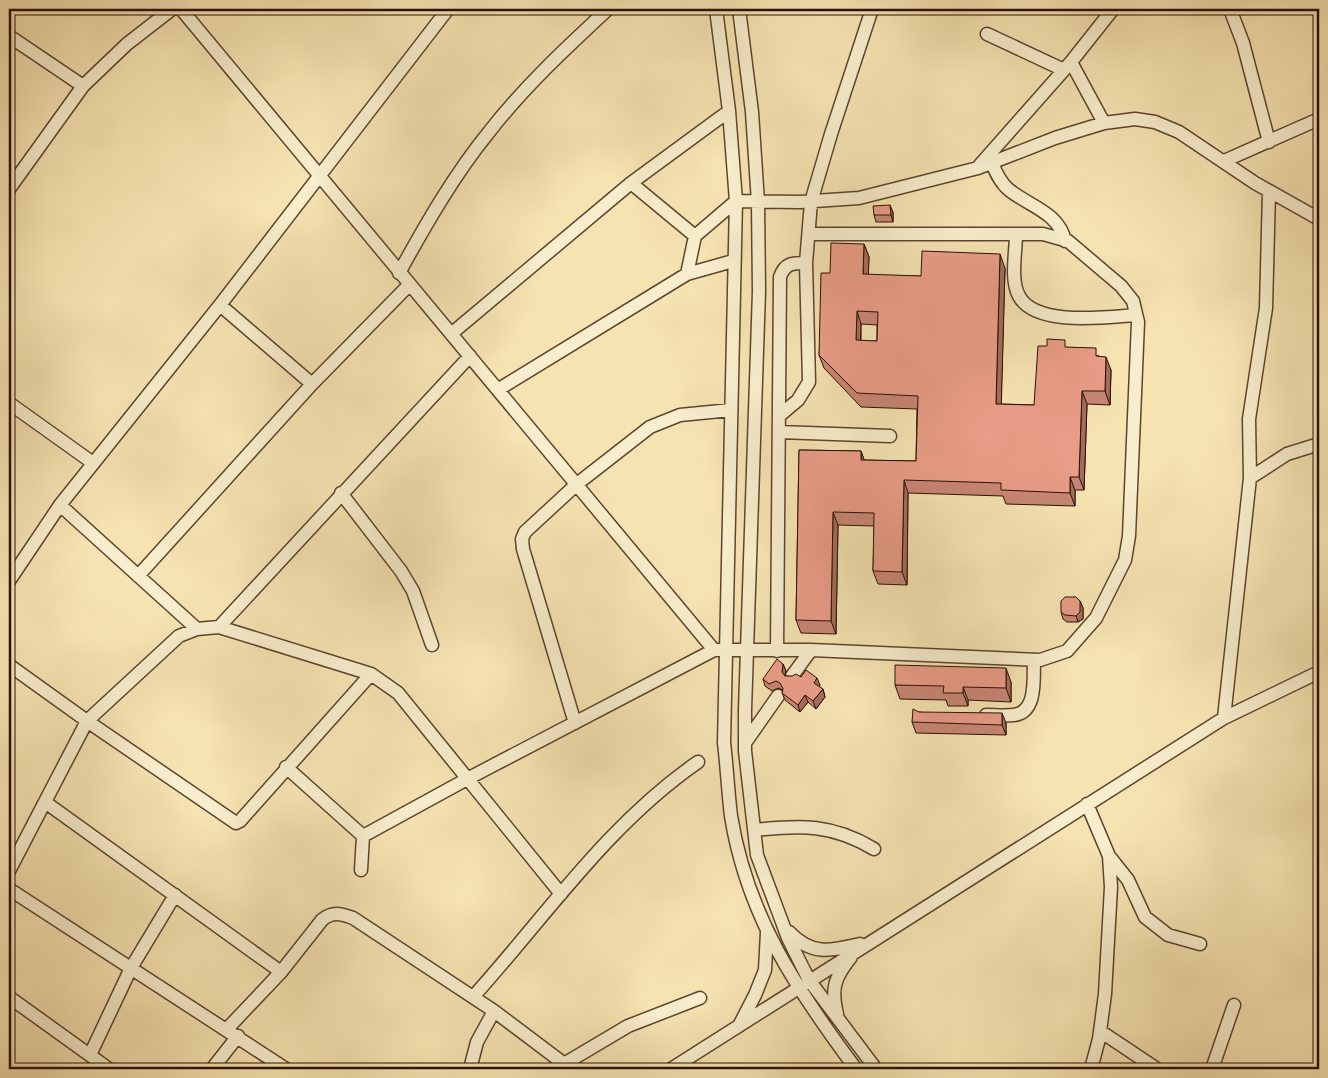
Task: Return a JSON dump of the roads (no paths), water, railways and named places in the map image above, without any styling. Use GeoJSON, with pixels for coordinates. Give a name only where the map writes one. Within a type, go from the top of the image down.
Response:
{"type":"FeatureCollection","features":[{"type":"Feature","properties":{"kind":"street"},"geometry":{"type":"LineString","coordinates":[[9,189],[83,86],[127,44],[172,9]]}},
{"type":"Feature","properties":{"kind":"street"},"geometry":{"type":"LineString","coordinates":[[181,9],[408,285],[720,650]]}},
{"type":"Feature","properties":{"kind":"street"},"geometry":{"type":"LineString","coordinates":[[9,581],[60,504],[220,305],[448,9]]}},
{"type":"Feature","properties":{"kind":"street"},"geometry":{"type":"LineString","coordinates":[[399,273],[446,193],[489,132],[538,76],[608,9]]}},
{"type":"Feature","properties":{"kind":"street"},"geometry":{"type":"LineString","coordinates":[[716,9],[729,111],[736,201],[733,261],[731,410],[720,650],[724,744],[731,816],[739,853],[757,908],[779,957],[839,1021],[876,1069]]}},
{"type":"Feature","properties":{"kind":"street"},"geometry":{"type":"LineString","coordinates":[[739,9],[752,112],[758,202],[759,291],[745,743],[757,855],[803,984],[856,1069]]}},
{"type":"Feature","properties":{"kind":"street"},"geometry":{"type":"LineString","coordinates":[[779,416],[798,400],[809,382],[806,263],[811,202],[872,9]]}},
{"type":"Feature","properties":{"kind":"street"},"geometry":{"type":"LineString","coordinates":[[978,168],[1068,66],[1114,9]]}},
{"type":"Feature","properties":{"kind":"street"},"geometry":{"type":"LineString","coordinates":[[1230,9],[1243,43],[1269,142]]}},
{"type":"Feature","properties":{"kind":"street"},"geometry":{"type":"LineString","coordinates":[[987,34],[1068,66],[1104,123]]}},
{"type":"Feature","properties":{"kind":"street"},"geometry":{"type":"LineString","coordinates":[[9,36],[83,86]]}},
{"type":"Feature","properties":{"kind":"street"},"geometry":{"type":"LineString","coordinates":[[451,334],[631,183],[729,111]]}},
{"type":"Feature","properties":{"kind":"street"},"geometry":{"type":"LineString","coordinates":[[687,274],[695,236],[736,201],[811,202],[858,198],[978,168],[1055,138],[1104,123],[1135,119],[1155,122],[1179,132],[1269,192],[1319,219]]}},
{"type":"Feature","properties":{"kind":"street"},"geometry":{"type":"LineString","coordinates":[[1224,161],[1319,119]]}},
{"type":"Feature","properties":{"kind":"street"},"geometry":{"type":"LineString","coordinates":[[992,163],[1000,181],[1009,190],[1052,218],[1063,231],[1065,241]]}},
{"type":"Feature","properties":{"kind":"street"},"geometry":{"type":"LineString","coordinates":[[631,183],[695,236]]}},
{"type":"Feature","properties":{"kind":"street"},"geometry":{"type":"LineString","coordinates":[[1224,718],[1250,478],[1249,419],[1266,308],[1269,192]]}},
{"type":"Feature","properties":{"kind":"street"},"geometry":{"type":"LineString","coordinates":[[363,836],[469,778],[720,650],[811,650],[1034,660],[1067,652],[1096,618],[1125,560],[1130,536],[1136,315],[1133,301],[1121,286],[1065,241],[1043,234],[809,234]]}},
{"type":"Feature","properties":{"kind":"street"},"geometry":{"type":"LineString","coordinates":[[1016,234],[1015,282],[1019,296],[1028,306],[1049,315],[1086,318],[1136,315]]}},
{"type":"Feature","properties":{"kind":"street"},"geometry":{"type":"LineString","coordinates":[[499,390],[687,274],[733,261]]}},
{"type":"Feature","properties":{"kind":"street"},"geometry":{"type":"LineString","coordinates":[[777,651],[780,277],[783,269],[790,263],[806,263]]}},
{"type":"Feature","properties":{"kind":"street"},"geometry":{"type":"LineString","coordinates":[[138,576],[312,384],[408,285]]}},
{"type":"Feature","properties":{"kind":"street"},"geometry":{"type":"LineString","coordinates":[[220,305],[312,384]]}},
{"type":"Feature","properties":{"kind":"street"},"geometry":{"type":"LineString","coordinates":[[219,627],[341,493],[470,356]]}},
{"type":"Feature","properties":{"kind":"street"},"geometry":{"type":"LineString","coordinates":[[9,403],[93,463]]}},
{"type":"Feature","properties":{"kind":"street"},"geometry":{"type":"LineString","coordinates":[[575,723],[523,549],[522,539],[528,527],[577,484],[650,427],[680,415],[731,410]]}},
{"type":"Feature","properties":{"kind":"street"},"geometry":{"type":"LineString","coordinates":[[779,432],[890,436]]}},
{"type":"Feature","properties":{"kind":"street"},"geometry":{"type":"LineString","coordinates":[[1250,478],[1287,454],[1319,444]]}},
{"type":"Feature","properties":{"kind":"street"},"geometry":{"type":"LineString","coordinates":[[341,493],[401,571],[413,592],[432,645]]}},
{"type":"Feature","properties":{"kind":"street"},"geometry":{"type":"LineString","coordinates":[[60,504],[198,629]]}},
{"type":"Feature","properties":{"kind":"street"},"geometry":{"type":"LineString","coordinates":[[9,871],[87,721],[179,636],[198,629],[219,627],[371,674],[385,682],[398,693],[469,778],[561,894]]}},
{"type":"Feature","properties":{"kind":"street"},"geometry":{"type":"LineString","coordinates":[[792,676],[811,650]]}},
{"type":"Feature","properties":{"kind":"street"},"geometry":{"type":"LineString","coordinates":[[969,714],[1015,715],[1024,712],[1031,701],[1034,660]]}},
{"type":"Feature","properties":{"kind":"street"},"geometry":{"type":"LineString","coordinates":[[9,665],[233,823],[240,821],[286,767],[371,674]]}},
{"type":"Feature","properties":{"kind":"street"},"geometry":{"type":"LineString","coordinates":[[671,1069],[1224,718],[1319,672]]}},
{"type":"Feature","properties":{"kind":"street"},"geometry":{"type":"LineString","coordinates":[[745,743],[778,696]]}},
{"type":"Feature","properties":{"kind":"street"},"geometry":{"type":"LineString","coordinates":[[473,997],[622,824],[671,780],[698,762]]}},
{"type":"Feature","properties":{"kind":"street"},"geometry":{"type":"LineString","coordinates":[[286,767],[363,836]]}},
{"type":"Feature","properties":{"kind":"street"},"geometry":{"type":"LineString","coordinates":[[44,802],[281,972]]}},
{"type":"Feature","properties":{"kind":"street"},"geometry":{"type":"LineString","coordinates":[[1088,804],[1109,856],[1128,880],[1145,917],[1168,935],[1200,944]]}},
{"type":"Feature","properties":{"kind":"street"},"geometry":{"type":"LineString","coordinates":[[755,830],[811,826],[857,839],[874,849]]}},
{"type":"Feature","properties":{"kind":"street"},"geometry":{"type":"LineString","coordinates":[[361,870],[363,836]]}},
{"type":"Feature","properties":{"kind":"street"},"geometry":{"type":"LineString","coordinates":[[1091,1069],[1100,1031],[1105,994],[1111,887],[1109,856]]}},
{"type":"Feature","properties":{"kind":"street"},"geometry":{"type":"LineString","coordinates":[[9,889],[238,1036],[286,1069]]}},
{"type":"Feature","properties":{"kind":"street"},"geometry":{"type":"LineString","coordinates":[[90,1055],[131,968],[175,895]]}},
{"type":"Feature","properties":{"kind":"street"},"geometry":{"type":"LineString","coordinates":[[227,1029],[281,972],[322,920],[329,914],[339,914],[353,918],[494,1011],[568,1068],[628,1026],[700,998]]}},
{"type":"Feature","properties":{"kind":"street"},"geometry":{"type":"LineString","coordinates":[[784,927],[799,942],[815,950],[863,946]]}},
{"type":"Feature","properties":{"kind":"street"},"geometry":{"type":"LineString","coordinates":[[739,1026],[756,995],[765,970],[767,930]]}},
{"type":"Feature","properties":{"kind":"street"},"geometry":{"type":"LineString","coordinates":[[839,1021],[833,997],[834,986],[839,974],[863,946]]}},
{"type":"Feature","properties":{"kind":"street"},"geometry":{"type":"LineString","coordinates":[[9,996],[109,1069]]}},
{"type":"Feature","properties":{"kind":"street"},"geometry":{"type":"LineString","coordinates":[[1212,1069],[1234,1005]]}},
{"type":"Feature","properties":{"kind":"street"},"geometry":{"type":"LineString","coordinates":[[470,1069],[477,1042],[494,1011]]}},
{"type":"Feature","properties":{"kind":"street"},"geometry":{"type":"LineString","coordinates":[[1100,1031],[1157,1069]]}},
{"type":"Feature","properties":{"kind":"street"},"geometry":{"type":"LineString","coordinates":[[212,1069],[238,1036]]}}]}
